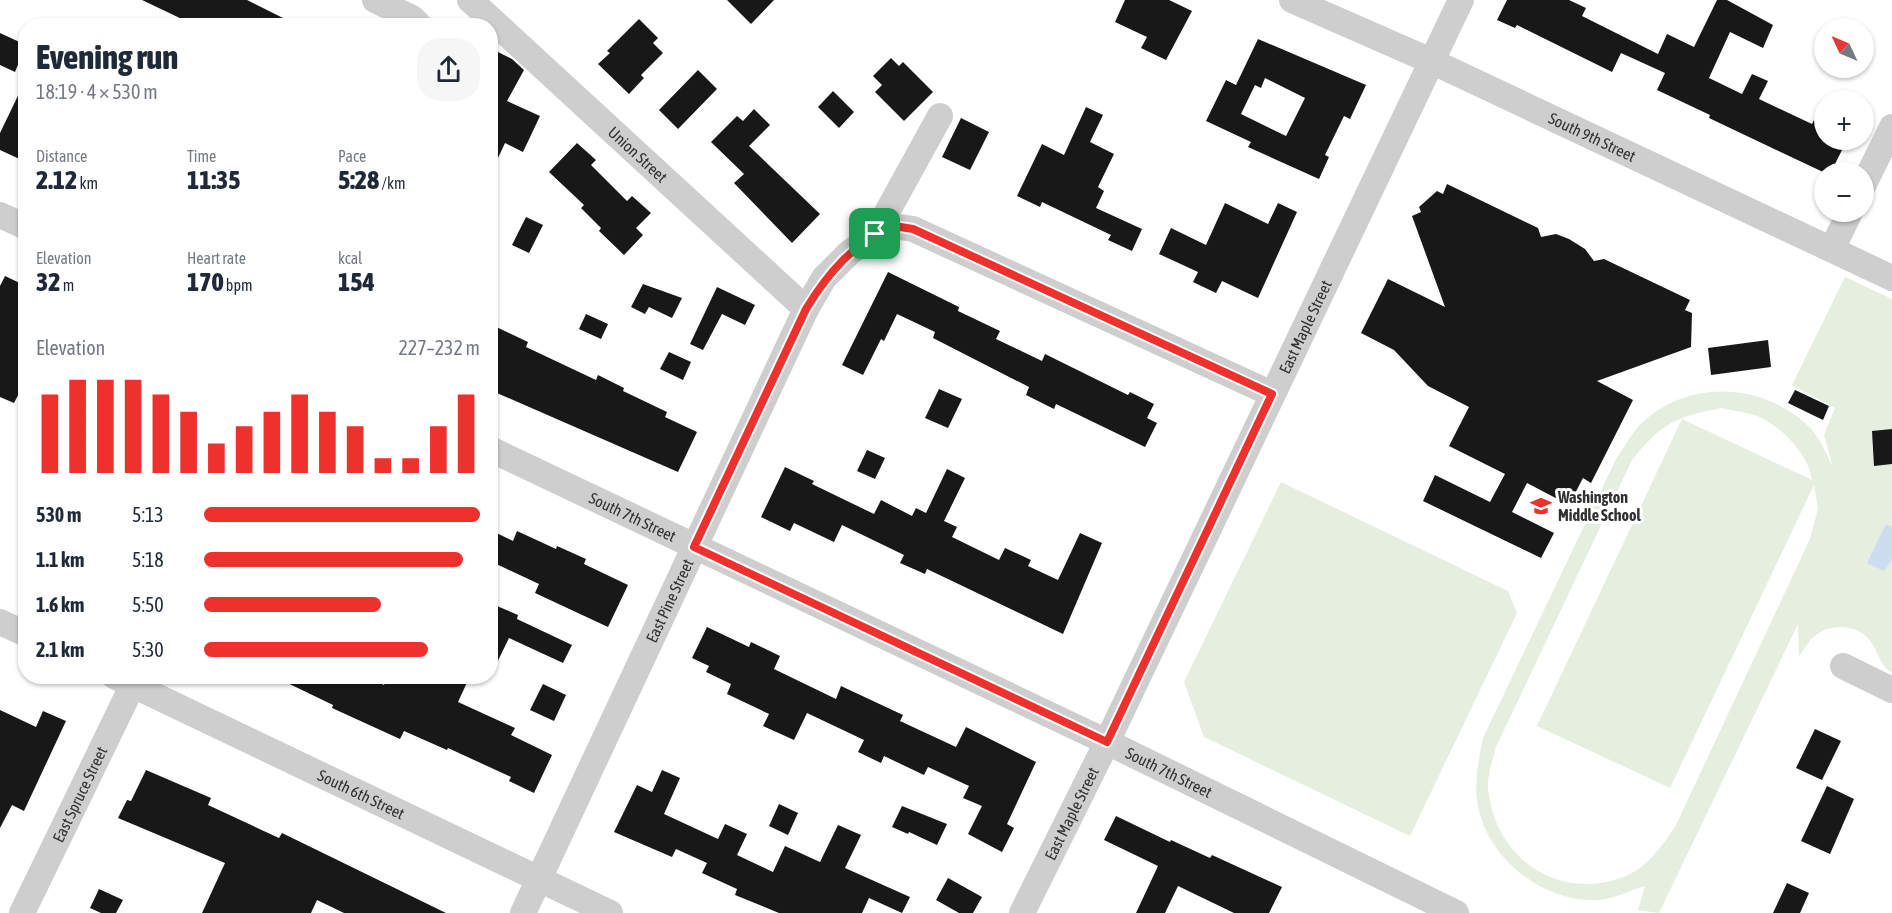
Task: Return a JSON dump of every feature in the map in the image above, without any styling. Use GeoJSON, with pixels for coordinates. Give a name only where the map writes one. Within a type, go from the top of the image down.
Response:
{"type":"FeatureCollection","features":[{"type":"Feature","properties":{"kind":"street"},"geometry":{"type":"LineString","coordinates":[[375,0],[412,18]]}},
{"type":"Feature","properties":{"kind":"street","name":"Union Street"},"geometry":{"type":"LineString","coordinates":[[470,0],[490,18]]}},
{"type":"Feature","properties":{"kind":"street","name":"South 9th Street"},"geometry":{"type":"LineString","coordinates":[[1292,0],[1431,61],[1892,278]]}},
{"type":"Feature","properties":{"kind":"street","name":"East Maple Street"},"geometry":{"type":"LineString","coordinates":[[1022,913],[1107,742],[1461,0]]}},
{"type":"Feature","properties":{"kind":"street","name":"Union Street"},"geometry":{"type":"LineString","coordinates":[[498,26],[806,309]]}},
{"type":"Feature","properties":{"kind":"street","name":"East Pine Street"},"geometry":{"type":"LineString","coordinates":[[523,913],[806,309],[824,278],[849,253],[875,234],[940,116]]}},
{"type":"Feature","properties":{"kind":"street"},"geometry":{"type":"LineString","coordinates":[[1874,164],[1892,127]]}},
{"type":"Feature","properties":{"kind":"street"},"geometry":{"type":"LineString","coordinates":[[0,215],[18,223]]}},
{"type":"Feature","properties":{"kind":"street"},"geometry":{"type":"LineString","coordinates":[[1832,249],[1845,222]]}},
{"type":"Feature","properties":{"kind":"street"},"geometry":{"type":"LineString","coordinates":[[875,234],[894,226],[913,229],[1272,394]]}},
{"type":"Feature","properties":{"kind":"street","name":"South 7th Street"},"geometry":{"type":"LineString","coordinates":[[498,453],[1107,742],[1456,913]]}},
{"type":"Feature","properties":{"kind":"street"},"geometry":{"type":"LineString","coordinates":[[0,622],[18,630]]}},
{"type":"Feature","properties":{"kind":"street"},"geometry":{"type":"LineString","coordinates":[[1843,666],[1892,690]]}},
{"type":"Feature","properties":{"kind":"street","name":"East Spruce Street"},"geometry":{"type":"LineString","coordinates":[[22,913],[126,684]]}},
{"type":"Feature","properties":{"kind":"street","name":"South 6th Street"},"geometry":{"type":"LineString","coordinates":[[138,684],[610,913]]}},
{"type":"Feature","properties":{"kind":"green space"},"geometry":{"type":"Polygon","coordinates":[[[1845,277],[1892,299],[1892,673],[1885,667],[1871,642],[1859,631],[1851,628],[1835,627],[1820,632],[1811,639],[1799,656],[1798,624],[1659,913],[1638,910],[1645,886],[1601,900],[1561,895],[1542,887],[1509,863],[1486,830],[1479,811],[1476,793],[1479,756],[1483,738],[1617,457],[1638,427],[1656,412],[1676,401],[1697,394],[1742,393],[1764,399],[1804,422],[1813,432],[1833,468],[1824,435],[1835,408],[1792,385],[1845,277]],[[1721,408],[1692,415],[1681,419],[1670,424],[1652,438],[1632,460],[1496,747],[1489,773],[1488,788],[1493,812],[1502,834],[1515,852],[1532,867],[1551,877],[1573,883],[1596,883],[1621,878],[1639,869],[1659,849],[1676,825],[1810,539],[1818,508],[1814,485],[1670,788],[1537,726],[1682,419],[1812,480],[1806,461],[1800,452],[1777,428],[1755,415],[1721,408]]]}},
{"type":"Feature","properties":{"kind":"green space"},"geometry":{"type":"Polygon","coordinates":[[[1281,482],[1508,591],[1517,613],[1410,836],[1204,737],[1184,682],[1281,482]]]}},
{"type":"Feature","properties":{"kind":"water"},"geometry":{"type":"Polygon","coordinates":[[[1886,524],[1892,527],[1892,559],[1884,571],[1867,563],[1886,524]]]}},
{"type":"Feature","properties":{"kind":"building"},"geometry":{"type":"Polygon","coordinates":[[[142,0],[247,0],[283,18],[180,18],[142,0]]]}},
{"type":"Feature","properties":{"kind":"building"},"geometry":{"type":"Polygon","coordinates":[[[727,0],[774,0],[751,24],[727,0]]]}},
{"type":"Feature","properties":{"kind":"building"},"geometry":{"type":"Polygon","coordinates":[[[1125,0],[1169,0],[1192,11],[1166,60],[1141,48],[1147,37],[1115,22],[1125,0]]]}},
{"type":"Feature","properties":{"kind":"building"},"geometry":{"type":"Polygon","coordinates":[[[1507,0],[1569,0],[1586,8],[1582,16],[1658,54],[1667,34],[1694,47],[1717,0],[1727,0],[1773,25],[1763,48],[1730,32],[1709,78],[1742,94],[1752,74],[1768,81],[1759,99],[1812,124],[1814,120],[1814,150],[1842,150],[1836,162],[1814,162],[1814,168],[1709,118],[1710,115],[1657,90],[1665,73],[1621,53],[1612,72],[1517,25],[1515,28],[1497,20],[1507,0]]]}},
{"type":"Feature","properties":{"kind":"building"},"geometry":{"type":"Polygon","coordinates":[[[639,19],[658,38],[653,43],[663,53],[641,75],[644,78],[629,94],[598,64],[610,53],[607,51],[639,19]]]}},
{"type":"Feature","properties":{"kind":"building"},"geometry":{"type":"Polygon","coordinates":[[[0,33],[18,41],[18,65],[15,72],[0,65],[0,33]]]}},
{"type":"Feature","properties":{"kind":"building"},"geometry":{"type":"Polygon","coordinates":[[[1258,39],[1366,85],[1350,119],[1344,116],[1325,155],[1329,157],[1319,179],[1248,147],[1251,142],[1206,121],[1226,80],[1236,85],[1258,39]],[[1265,78],[1261,88],[1255,85],[1241,114],[1286,136],[1305,98],[1265,78]]]}},
{"type":"Feature","properties":{"kind":"building"},"geometry":{"type":"Polygon","coordinates":[[[498,52],[512,59],[524,70],[507,101],[540,116],[523,152],[505,143],[498,158],[498,52]]]}},
{"type":"Feature","properties":{"kind":"building"},"geometry":{"type":"Polygon","coordinates":[[[891,58],[899,66],[903,62],[933,92],[904,121],[875,92],[882,85],[873,76],[891,58]]]}},
{"type":"Feature","properties":{"kind":"building"},"geometry":{"type":"Polygon","coordinates":[[[698,70],[717,89],[678,129],[659,110],[698,70]]]}},
{"type":"Feature","properties":{"kind":"building"},"geometry":{"type":"Polygon","coordinates":[[[833,91],[854,112],[839,128],[818,107],[833,91]]]}},
{"type":"Feature","properties":{"kind":"building"},"geometry":{"type":"Polygon","coordinates":[[[18,96],[18,158],[0,150],[0,133],[18,96]]]}},
{"type":"Feature","properties":{"kind":"building"},"geometry":{"type":"Polygon","coordinates":[[[1086,107],[1103,115],[1090,142],[1114,154],[1098,187],[1104,191],[1096,208],[1142,229],[1132,251],[1108,240],[1111,235],[1042,202],[1040,207],[1017,196],[1042,144],[1064,155],[1086,107]]]}},
{"type":"Feature","properties":{"kind":"building"},"geometry":{"type":"Polygon","coordinates":[[[754,109],[770,125],[749,146],[820,214],[792,243],[734,183],[744,174],[711,142],[737,116],[743,121],[754,109]]]}},
{"type":"Feature","properties":{"kind":"building"},"geometry":{"type":"Polygon","coordinates":[[[961,118],[989,132],[970,170],[942,157],[961,118]]]}},
{"type":"Feature","properties":{"kind":"building"},"geometry":{"type":"Polygon","coordinates":[[[577,143],[596,160],[591,165],[627,201],[632,196],[651,213],[636,228],[643,235],[624,255],[599,231],[601,228],[581,208],[584,205],[549,172],[577,143]]]}},
{"type":"Feature","properties":{"kind":"building"},"geometry":{"type":"Polygon","coordinates":[[[1447,184],[1538,228],[1541,237],[1556,234],[1569,239],[1585,249],[1594,261],[1604,259],[1690,300],[1685,310],[1692,313],[1691,347],[1597,381],[1633,400],[1591,483],[1583,478],[1569,505],[1527,483],[1512,512],[1554,533],[1541,558],[1423,501],[1435,475],[1490,502],[1505,474],[1449,446],[1469,407],[1428,386],[1394,350],[1361,333],[1388,279],[1445,307],[1412,216],[1421,212],[1419,207],[1437,191],[1443,194],[1447,184]]]}},
{"type":"Feature","properties":{"kind":"building"},"geometry":{"type":"Polygon","coordinates":[[[1225,203],[1268,224],[1278,203],[1297,212],[1258,298],[1222,281],[1216,293],[1193,282],[1198,272],[1159,254],[1171,228],[1206,245],[1225,203]]]}},
{"type":"Feature","properties":{"kind":"building"},"geometry":{"type":"Polygon","coordinates":[[[526,217],[543,225],[529,253],[512,245],[526,217]]]}},
{"type":"Feature","properties":{"kind":"building"},"geometry":{"type":"Polygon","coordinates":[[[888,272],[959,307],[958,311],[1000,331],[996,339],[1042,361],[1045,354],[1128,395],[1130,392],[1154,404],[1147,418],[1157,423],[1145,447],[1056,404],[1054,409],[1026,395],[1029,387],[933,338],[935,332],[897,314],[884,341],[881,339],[863,375],[842,365],[888,272]]]}},
{"type":"Feature","properties":{"kind":"building"},"geometry":{"type":"Polygon","coordinates":[[[5,276],[18,282],[18,395],[14,403],[0,397],[0,286],[5,276]]]}},
{"type":"Feature","properties":{"kind":"building"},"geometry":{"type":"Polygon","coordinates":[[[643,284],[682,298],[672,318],[649,307],[645,314],[631,307],[643,284]]]}},
{"type":"Feature","properties":{"kind":"building"},"geometry":{"type":"Polygon","coordinates":[[[717,287],[755,305],[745,325],[722,314],[703,350],[690,344],[717,287]]]}},
{"type":"Feature","properties":{"kind":"building"},"geometry":{"type":"Polygon","coordinates":[[[586,314],[608,324],[601,339],[579,329],[586,314]]]}},
{"type":"Feature","properties":{"kind":"building"},"geometry":{"type":"Polygon","coordinates":[[[498,328],[528,342],[526,347],[596,380],[598,375],[624,388],[623,391],[667,412],[665,417],[697,432],[678,472],[498,393],[498,328]]]}},
{"type":"Feature","properties":{"kind":"building"},"geometry":{"type":"Polygon","coordinates":[[[1768,340],[1771,367],[1711,375],[1708,348],[1768,340]]]}},
{"type":"Feature","properties":{"kind":"building"},"geometry":{"type":"Polygon","coordinates":[[[669,352],[691,362],[683,380],[660,369],[669,352]]]}},
{"type":"Feature","properties":{"kind":"building"},"geometry":{"type":"Polygon","coordinates":[[[939,389],[962,399],[948,428],[925,418],[939,389]]]}},
{"type":"Feature","properties":{"kind":"building"},"geometry":{"type":"Polygon","coordinates":[[[1795,390],[1829,406],[1823,420],[1788,403],[1795,390]]]}},
{"type":"Feature","properties":{"kind":"building"},"geometry":{"type":"Polygon","coordinates":[[[1892,429],[1892,464],[1874,466],[1872,431],[1892,429]]]}},
{"type":"Feature","properties":{"kind":"building"},"geometry":{"type":"Polygon","coordinates":[[[867,450],[885,458],[875,479],[857,471],[867,450]]]}},
{"type":"Feature","properties":{"kind":"building"},"geometry":{"type":"Polygon","coordinates":[[[785,467],[814,481],[812,484],[874,514],[881,500],[912,516],[916,508],[926,513],[947,469],[965,478],[944,521],[957,527],[952,537],[999,560],[1005,548],[1031,560],[1028,566],[1058,580],[1080,533],[1102,543],[1063,634],[927,569],[925,574],[900,563],[904,555],[842,525],[834,542],[794,523],[790,531],[761,517],[785,467]]]}},
{"type":"Feature","properties":{"kind":"building"},"geometry":{"type":"Polygon","coordinates":[[[517,531],[556,549],[557,546],[586,559],[584,564],[628,585],[608,627],[535,593],[539,584],[498,565],[498,534],[513,541],[517,531]]]}},
{"type":"Feature","properties":{"kind":"building"},"geometry":{"type":"Polygon","coordinates":[[[498,606],[518,615],[517,619],[572,645],[563,663],[509,638],[498,661],[498,606]]]}},
{"type":"Feature","properties":{"kind":"building"},"geometry":{"type":"Polygon","coordinates":[[[707,627],[749,647],[751,642],[780,656],[774,669],[836,699],[841,686],[903,715],[900,721],[956,747],[966,727],[1036,762],[1007,824],[1014,828],[1002,852],[968,834],[982,806],[963,798],[969,786],[928,767],[924,775],[884,756],[881,763],[858,752],[864,740],[807,713],[794,740],[763,726],[769,714],[727,694],[731,684],[706,672],[709,666],[692,658],[707,627]]]}},
{"type":"Feature","properties":{"kind":"building"},"geometry":{"type":"Polygon","coordinates":[[[290,684],[466,684],[458,702],[515,728],[511,735],[552,755],[534,793],[509,781],[511,777],[448,748],[447,750],[404,731],[400,739],[332,708],[333,705],[290,684]]]}},
{"type":"Feature","properties":{"kind":"building"},"geometry":{"type":"Polygon","coordinates":[[[543,684],[566,695],[554,721],[530,710],[543,684]]]}},
{"type":"Feature","properties":{"kind":"building"},"geometry":{"type":"Polygon","coordinates":[[[0,710],[36,727],[43,711],[66,721],[24,811],[12,805],[0,828],[0,710]]]}},
{"type":"Feature","properties":{"kind":"building"},"geometry":{"type":"Polygon","coordinates":[[[1815,729],[1841,741],[1822,780],[1796,768],[1815,729]]]}},
{"type":"Feature","properties":{"kind":"building"},"geometry":{"type":"Polygon","coordinates":[[[146,770],[211,798],[208,805],[279,838],[282,833],[446,913],[344,913],[317,900],[311,913],[202,913],[225,863],[118,818],[127,800],[131,801],[146,770]]]}},
{"type":"Feature","properties":{"kind":"building"},"geometry":{"type":"Polygon","coordinates":[[[662,770],[680,778],[664,814],[718,839],[725,824],[747,834],[737,855],[773,872],[785,846],[820,862],[838,825],[861,835],[845,868],[910,897],[902,913],[869,898],[862,913],[779,913],[735,895],[737,889],[702,873],[707,863],[676,849],[672,857],[614,832],[637,785],[652,792],[662,770]]]}},
{"type":"Feature","properties":{"kind":"building"},"geometry":{"type":"Polygon","coordinates":[[[1827,786],[1854,799],[1830,854],[1801,841],[1827,786]]]}},
{"type":"Feature","properties":{"kind":"building"},"geometry":{"type":"Polygon","coordinates":[[[779,804],[798,813],[788,835],[769,826],[779,804]]]}},
{"type":"Feature","properties":{"kind":"building"},"geometry":{"type":"Polygon","coordinates":[[[902,806],[947,824],[937,845],[892,827],[902,806]]]}},
{"type":"Feature","properties":{"kind":"building"},"geometry":{"type":"Polygon","coordinates":[[[1116,816],[1170,842],[1171,840],[1210,858],[1212,855],[1282,887],[1269,913],[1234,913],[1178,886],[1165,913],[1136,913],[1158,866],[1104,840],[1116,816]]]}},
{"type":"Feature","properties":{"kind":"building"},"geometry":{"type":"Polygon","coordinates":[[[948,878],[982,897],[973,913],[959,913],[936,900],[948,878]]]}},
{"type":"Feature","properties":{"kind":"building"},"geometry":{"type":"Polygon","coordinates":[[[1787,883],[1809,893],[1800,913],[1773,913],[1787,883]]]}},
{"type":"Feature","properties":{"kind":"building"},"geometry":{"type":"Polygon","coordinates":[[[99,889],[123,900],[116,913],[101,913],[90,908],[99,889]]]}},
{"type":"Feature","properties":{"kind":"place","name":"Washington Middle School"},"geometry":{"type":"Point","coordinates":[1541,506]}},
{"type":"Feature","properties":{"kind":"route"},"geometry":{"type":"LineString","coordinates":[[894,226],[913,229],[1272,394],[1107,742],[694,547],[806,309],[824,278],[849,253],[875,234],[894,226]]}}]}
